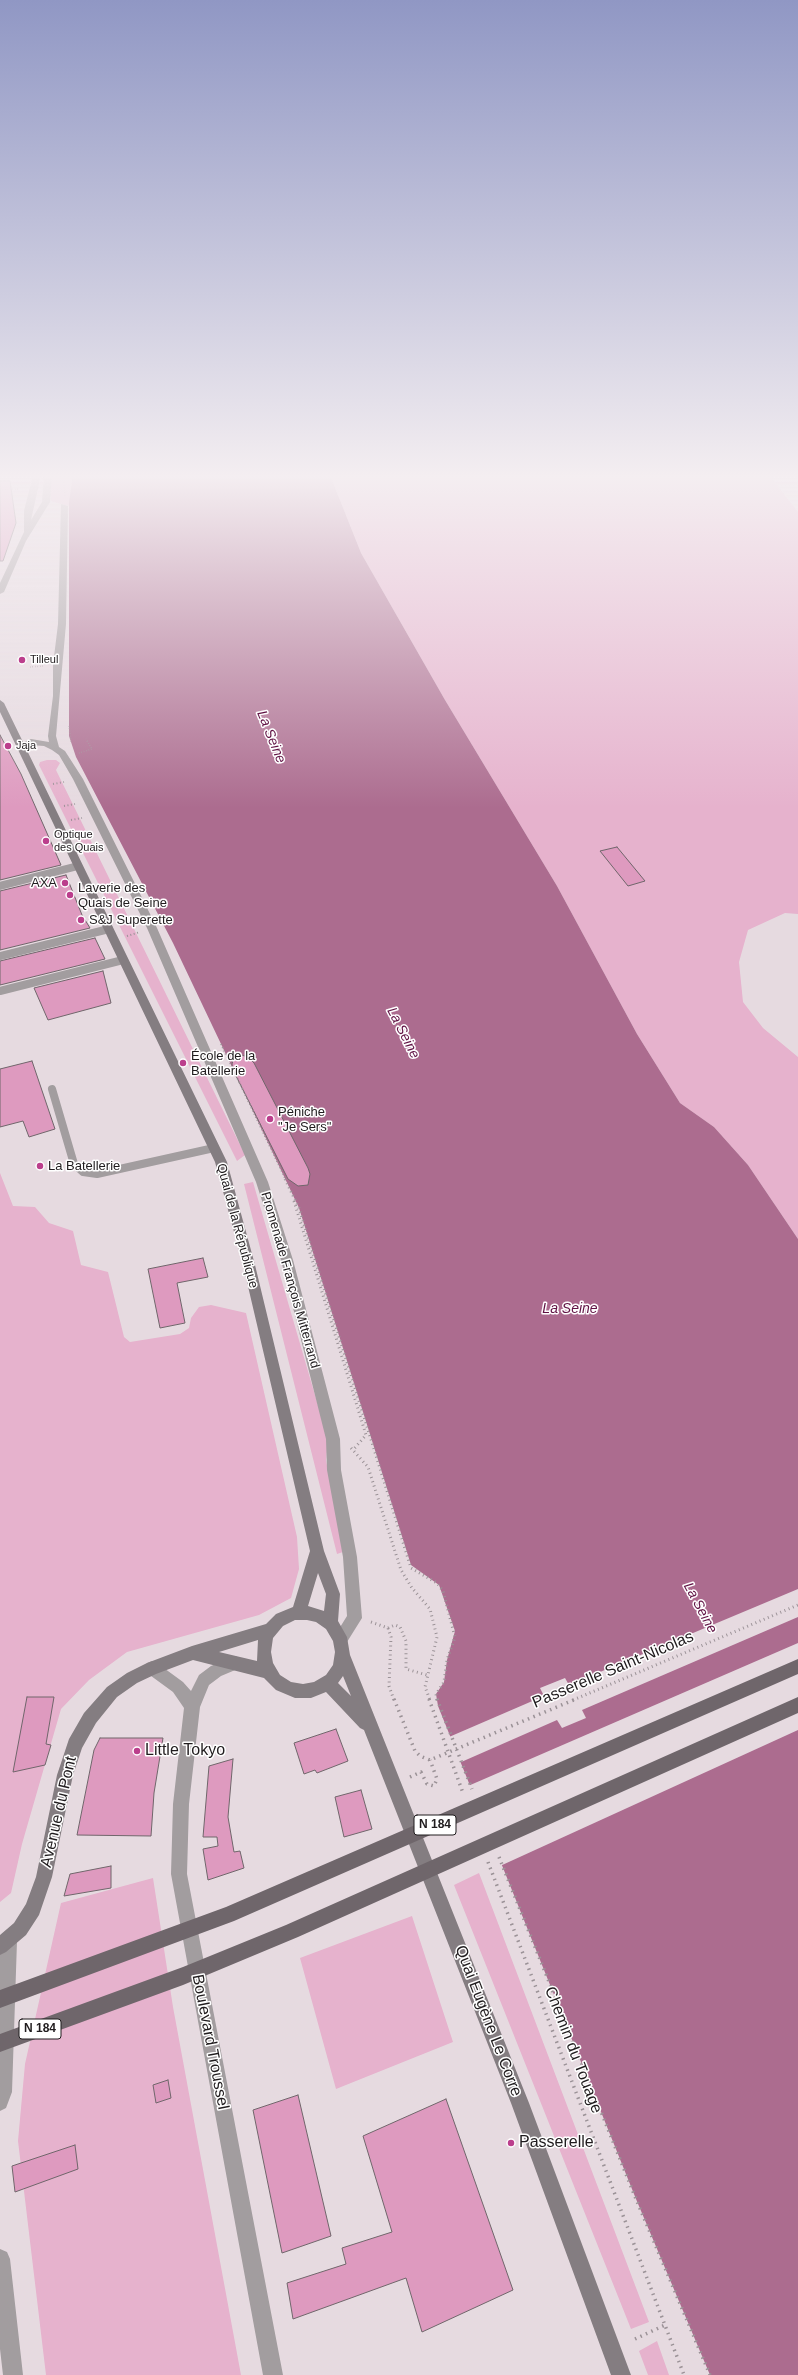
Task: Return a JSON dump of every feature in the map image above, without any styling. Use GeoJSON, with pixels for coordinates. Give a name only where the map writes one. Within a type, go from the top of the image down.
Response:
{"type":"FeatureCollection","features":[{"type":"Feature","properties":{"kind":"main road","name":"Quai de la République"},"geometry":{"type":"LineString","coordinates":[[0,703],[221,1162],[249,1265],[318,1551],[332,1594],[330,1622]]}},
{"type":"Feature","properties":{"kind":"main road"},"geometry":{"type":"LineString","coordinates":[[298,1614],[318,1551]]}},
{"type":"Feature","properties":{"kind":"main road"},"geometry":{"type":"LineString","coordinates":[[344,1656],[338,1671],[328,1682],[319,1688],[305,1691],[291,1690],[279,1684],[267,1671],[263,1657],[263,1647],[272,1629],[282,1620],[298,1614],[318,1615],[330,1622],[342,1637],[344,1656],[370,1727]]}},
{"type":"Feature","properties":{"kind":"main road","name":"Avenue du Pont"},"geometry":{"type":"LineString","coordinates":[[4,1943],[20,1929],[33,1908],[42,1883],[65,1776],[75,1745],[90,1718],[112,1692],[132,1678],[152,1668],[192,1653],[272,1629]]}},
{"type":"Feature","properties":{"kind":"main road"},"geometry":{"type":"LineString","coordinates":[[192,1653],[267,1671]]}},
{"type":"Feature","properties":{"kind":"main road","name":"N 184"},"geometry":{"type":"LineString","coordinates":[[0,1999],[69,1975],[228,1915],[798,1666]]}},
{"type":"Feature","properties":{"kind":"main road","name":"Quai Eugène Le Corre"},"geometry":{"type":"LineString","coordinates":[[328,1682],[370,1727],[517,2095],[622,2375]]}},
{"type":"Feature","properties":{"kind":"main road","name":"N 184"},"geometry":{"type":"LineString","coordinates":[[0,2044],[176,1978],[292,1931],[798,1705]]}},
{"type":"Feature","properties":{"kind":"street"},"geometry":{"type":"LineString","coordinates":[[55,748],[52,736],[57,696],[57,665],[62,624],[63,586]]}},
{"type":"Feature","properties":{"kind":"street"},"geometry":{"type":"LineString","coordinates":[[41,666],[57,665]]}},
{"type":"Feature","properties":{"kind":"street","name":"Promenade François Mitterrand"},"geometry":{"type":"LineString","coordinates":[[20,745],[31,742],[46,744],[55,748],[65,757],[78,779],[152,928],[262,1182],[287,1260],[333,1439],[334,1470],[349,1549],[355,1618],[342,1637]]}},
{"type":"Feature","properties":{"kind":"street","name":"Boulevard Troussel"},"geometry":{"type":"LineString","coordinates":[[235,1663],[216,1671],[204,1680],[192,1706],[181,1804],[179,1850],[181,1889],[273,2375]]}},
{"type":"Feature","properties":{"kind":"street"},"geometry":{"type":"LineString","coordinates":[[152,1668],[178,1687],[192,1706]]}},
{"type":"Feature","properties":{"kind":"street"},"geometry":{"type":"LineString","coordinates":[[0,2102],[3,2092],[4,1943]]}},
{"type":"Feature","properties":{"kind":"street"},"geometry":{"type":"LineString","coordinates":[[0,2259],[13,2375]]}},
{"type":"Feature","properties":{"kind":"lane"},"geometry":{"type":"LineString","coordinates":[[0,886],[78,866]]}},
{"type":"Feature","properties":{"kind":"lane"},"geometry":{"type":"LineString","coordinates":[[0,956],[108,929]]}},
{"type":"Feature","properties":{"kind":"lane"},"geometry":{"type":"LineString","coordinates":[[0,991],[123,960]]}},
{"type":"Feature","properties":{"kind":"lane"},"geometry":{"type":"LineString","coordinates":[[52,1089],[74,1164],[83,1172],[96,1174],[214,1148]]}},
{"type":"Feature","properties":{"kind":"path"},"geometry":{"type":"LineString","coordinates":[[30,667],[41,666]]}},
{"type":"Feature","properties":{"kind":"path"},"geometry":{"type":"LineString","coordinates":[[65,757],[92,749],[86,739]]}},
{"type":"Feature","properties":{"kind":"path"},"geometry":{"type":"LineString","coordinates":[[40,786],[78,779]]}},
{"type":"Feature","properties":{"kind":"path"},"geometry":{"type":"LineString","coordinates":[[51,809],[90,802]]}},
{"type":"Feature","properties":{"kind":"path"},"geometry":{"type":"LineString","coordinates":[[57,823],[96,815]]}},
{"type":"Feature","properties":{"kind":"path"},"geometry":{"type":"LineString","coordinates":[[72,854],[112,847]]}},
{"type":"Feature","properties":{"kind":"path"},"geometry":{"type":"LineString","coordinates":[[93,897],[131,886]]}},
{"type":"Feature","properties":{"kind":"path"},"geometry":{"type":"LineString","coordinates":[[114,941],[152,928]]}},
{"type":"Feature","properties":{"kind":"path"},"geometry":{"type":"LineString","coordinates":[[219,1040],[299,1208],[411,1568],[437,1583],[443,1591],[455,1636],[447,1660],[444,1682],[436,1694],[437,1703],[473,1792]]}},
{"type":"Feature","properties":{"kind":"path"},"geometry":{"type":"LineString","coordinates":[[262,1182],[283,1175],[294,1201],[366,1435],[353,1450],[368,1467],[401,1570],[412,1588],[430,1609],[436,1628],[436,1646],[425,1680],[426,1693],[461,1788]]}},
{"type":"Feature","properties":{"kind":"path","name":"Passerelle Saint-Nicolas"},"geometry":{"type":"LineString","coordinates":[[430,1760],[798,1605]]}},
{"type":"Feature","properties":{"kind":"path"},"geometry":{"type":"LineString","coordinates":[[424,1778],[430,1786],[436,1783],[430,1760],[420,1756],[415,1751],[389,1686],[391,1637],[388,1628],[398,1625],[403,1630],[406,1641],[406,1668],[427,1675]]}},
{"type":"Feature","properties":{"kind":"path"},"geometry":{"type":"LineString","coordinates":[[495,1849],[636,2199],[710,2375]]}},
{"type":"Feature","properties":{"kind":"path","name":"Chemin du Touage"},"geometry":{"type":"LineString","coordinates":[[491,1868],[684,2375]]}},
{"type":"Feature","properties":{"kind":"path"},"geometry":{"type":"LineString","coordinates":[[635,2339],[665,2325]]}},
{"type":"Feature","properties":{"kind":"shaded area"},"geometry":{"type":"Polygon","coordinates":[[[380,586],[798,586],[798,914],[785,913],[748,930],[739,962],[743,1002],[763,1028],[798,1057],[798,1239],[748,1165],[714,1127],[680,1103],[637,1034],[557,886],[445,700],[380,586]]]}},
{"type":"Feature","properties":{"kind":"shaded area"},"geometry":{"type":"Polygon","coordinates":[[[56,760],[60,763],[56,770],[245,1155],[237,1161],[39,765],[40,762],[56,760]]]}},
{"type":"Feature","properties":{"kind":"shaded area"},"geometry":{"type":"Polygon","coordinates":[[[0,1173],[13,1206],[35,1207],[49,1223],[73,1231],[81,1265],[108,1272],[124,1337],[130,1342],[180,1334],[189,1328],[191,1318],[199,1307],[211,1305],[246,1313],[297,1537],[299,1569],[291,1598],[259,1615],[127,1652],[89,1680],[61,1709],[22,1844],[11,1893],[0,1902],[0,1173]]]}},
{"type":"Feature","properties":{"kind":"shaded area"},"geometry":{"type":"Polygon","coordinates":[[[253,1182],[328,1440],[326,1460],[343,1552],[337,1554],[244,1184],[253,1182]]]}},
{"type":"Feature","properties":{"kind":"shaded area"},"geometry":{"type":"Polygon","coordinates":[[[479,1873],[649,2322],[631,2329],[454,1885],[479,1873]]]}},
{"type":"Feature","properties":{"kind":"shaded area"},"geometry":{"type":"Polygon","coordinates":[[[153,1878],[173,2007],[241,2375],[46,2375],[18,2141],[25,2064],[61,1903],[153,1878]]]}},
{"type":"Feature","properties":{"kind":"shaded area"},"geometry":{"type":"Polygon","coordinates":[[[412,1916],[453,2042],[336,2089],[300,1958],[412,1916]]]}},
{"type":"Feature","properties":{"kind":"shaded area"},"geometry":{"type":"Polygon","coordinates":[[[657,2341],[669,2375],[648,2375],[639,2351],[657,2341]]]}},
{"type":"Feature","properties":{"kind":"water","name":"La Seine"},"geometry":{"type":"Polygon","coordinates":[[[69,586],[380,586],[445,700],[557,886],[637,1034],[680,1103],[714,1127],[748,1165],[798,1239],[798,2375],[710,2375],[636,2199],[438,1706],[436,1694],[444,1682],[447,1660],[455,1631],[439,1585],[411,1565],[299,1208],[173,943],[76,757],[69,736],[69,586]]]}},
{"type":"Feature","properties":{"kind":"pier"},"geometry":{"type":"Polygon","coordinates":[[[798,1589],[798,1617],[582,1710],[586,1718],[562,1728],[557,1720],[459,1763],[449,1737],[544,1696],[540,1688],[565,1678],[569,1685],[798,1589]]]}},
{"type":"Feature","properties":{"kind":"pier"},"geometry":{"type":"Polygon","coordinates":[[[798,1643],[798,1730],[500,1866],[468,1786],[798,1643]]]}},
{"type":"Feature","properties":{"kind":"building"},"geometry":{"type":"Polygon","coordinates":[[[0,735],[21,774],[61,865],[0,880],[0,735]]]}},
{"type":"Feature","properties":{"kind":"building"},"geometry":{"type":"Polygon","coordinates":[[[617,847],[645,881],[628,886],[600,851],[617,847]]]}},
{"type":"Feature","properties":{"kind":"building"},"geometry":{"type":"Polygon","coordinates":[[[66,875],[82,915],[90,928],[0,950],[0,891],[66,875]]]}},
{"type":"Feature","properties":{"kind":"building"},"geometry":{"type":"Polygon","coordinates":[[[95,938],[105,959],[0,985],[0,961],[95,938]]]}},
{"type":"Feature","properties":{"kind":"building"},"geometry":{"type":"Polygon","coordinates":[[[103,971],[111,1003],[48,1020],[34,988],[103,971]]]}},
{"type":"Feature","properties":{"kind":"building","name":"Péniche \"Je Sers\""},"geometry":{"type":"Polygon","coordinates":[[[235,1053],[248,1057],[254,1063],[308,1168],[310,1174],[308,1185],[298,1186],[288,1179],[233,1070],[232,1064],[235,1053]]]}},
{"type":"Feature","properties":{"kind":"building"},"geometry":{"type":"Polygon","coordinates":[[[32,1061],[55,1129],[29,1137],[23,1121],[0,1127],[0,1069],[32,1061]]]}},
{"type":"Feature","properties":{"kind":"building"},"geometry":{"type":"Polygon","coordinates":[[[203,1258],[208,1277],[177,1283],[185,1323],[160,1328],[148,1269],[203,1258]]]}},
{"type":"Feature","properties":{"kind":"building"},"geometry":{"type":"Polygon","coordinates":[[[27,1697],[54,1697],[46,1744],[51,1745],[45,1765],[13,1772],[27,1697]]]}},
{"type":"Feature","properties":{"kind":"building"},"geometry":{"type":"Polygon","coordinates":[[[336,1729],[348,1761],[317,1773],[315,1770],[304,1774],[294,1743],[336,1729]]]}},
{"type":"Feature","properties":{"kind":"building"},"geometry":{"type":"Polygon","coordinates":[[[100,1738],[163,1738],[154,1793],[151,1836],[77,1835],[94,1750],[100,1738]]]}},
{"type":"Feature","properties":{"kind":"building"},"geometry":{"type":"Polygon","coordinates":[[[233,1759],[228,1817],[234,1852],[240,1851],[244,1868],[208,1880],[203,1849],[218,1846],[217,1837],[203,1837],[209,1766],[233,1759]]]}},
{"type":"Feature","properties":{"kind":"building"},"geometry":{"type":"Polygon","coordinates":[[[361,1790],[372,1829],[344,1837],[335,1797],[361,1790]]]}},
{"type":"Feature","properties":{"kind":"building"},"geometry":{"type":"Polygon","coordinates":[[[111,1866],[111,1888],[64,1896],[70,1874],[111,1866]]]}},
{"type":"Feature","properties":{"kind":"building"},"geometry":{"type":"Polygon","coordinates":[[[168,2080],[171,2098],[156,2103],[153,2085],[168,2080]]]}},
{"type":"Feature","properties":{"kind":"building"},"geometry":{"type":"Polygon","coordinates":[[[298,2095],[331,2236],[282,2253],[253,2110],[298,2095]]]}},
{"type":"Feature","properties":{"kind":"building"},"geometry":{"type":"Polygon","coordinates":[[[446,2099],[513,2290],[422,2332],[406,2278],[293,2319],[287,2283],[346,2264],[342,2248],[392,2232],[363,2136],[446,2099]]]}},
{"type":"Feature","properties":{"kind":"building"},"geometry":{"type":"Polygon","coordinates":[[[75,2145],[78,2169],[15,2192],[12,2166],[75,2145]]]}},
{"type":"Feature","properties":{"kind":"place","name":"Tilleul"},"geometry":{"type":"Point","coordinates":[22,660]}},
{"type":"Feature","properties":{"kind":"place","name":"Jaja"},"geometry":{"type":"Point","coordinates":[8,746]}},
{"type":"Feature","properties":{"kind":"place","name":"Optique des Quais"},"geometry":{"type":"Point","coordinates":[46,841]}},
{"type":"Feature","properties":{"kind":"place","name":"AXA"},"geometry":{"type":"Point","coordinates":[65,883]}},
{"type":"Feature","properties":{"kind":"place","name":"Laverie des Quais de Seine"},"geometry":{"type":"Point","coordinates":[70,895]}},
{"type":"Feature","properties":{"kind":"place","name":"S&J Superette"},"geometry":{"type":"Point","coordinates":[81,920]}},
{"type":"Feature","properties":{"kind":"place","name":"École de la Batellerie"},"geometry":{"type":"Point","coordinates":[183,1063]}},
{"type":"Feature","properties":{"kind":"place","name":"Péniche \"Je Sers\""},"geometry":{"type":"Point","coordinates":[270,1119]}},
{"type":"Feature","properties":{"kind":"place","name":"La Batellerie"},"geometry":{"type":"Point","coordinates":[40,1166]}},
{"type":"Feature","properties":{"kind":"place","name":"Little Tokyo"},"geometry":{"type":"Point","coordinates":[137,1751]}},
{"type":"Feature","properties":{"kind":"place","name":"Passerelle"},"geometry":{"type":"Point","coordinates":[511,2143]}}]}
